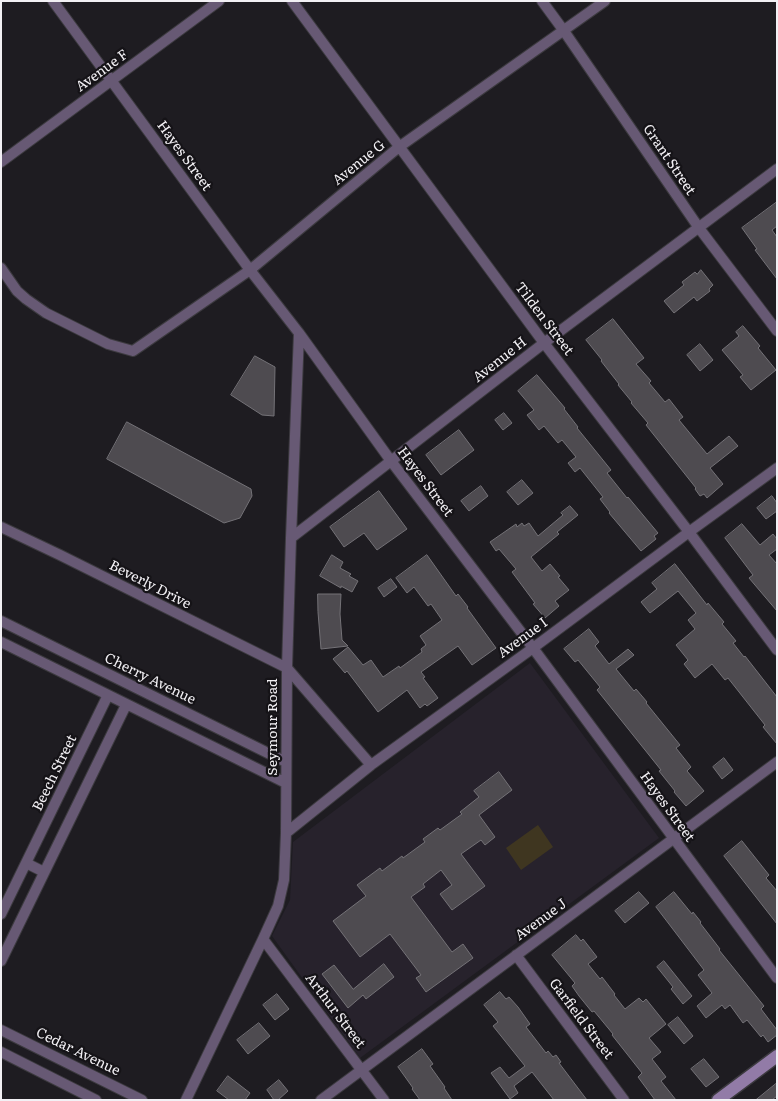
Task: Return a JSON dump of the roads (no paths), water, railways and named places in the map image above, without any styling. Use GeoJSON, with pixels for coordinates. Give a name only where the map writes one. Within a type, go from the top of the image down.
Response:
{"type":"FeatureCollection","features":[{"type":"Feature","properties":{"kind":"street","name":"Hayes Street"},"geometry":{"type":"LineString","coordinates":[[53,1],[250,270],[299,333],[391,461],[533,648],[777,978]]}},
{"type":"Feature","properties":{"kind":"street","name":"Avenue F"},"geometry":{"type":"LineString","coordinates":[[1,162],[219,1]]}},
{"type":"Feature","properties":{"kind":"street","name":"Tilden Street"},"geometry":{"type":"LineString","coordinates":[[292,1],[544,343],[777,650]]}},
{"type":"Feature","properties":{"kind":"street","name":"Grant Street"},"geometry":{"type":"LineString","coordinates":[[542,1],[699,228],[777,330]]}},
{"type":"Feature","properties":{"kind":"street","name":"Avenue G"},"geometry":{"type":"LineString","coordinates":[[1,268],[17,291],[46,313],[108,344],[134,350],[250,270],[399,147],[606,1]]}},
{"type":"Feature","properties":{"kind":"street","name":"Avenue H"},"geometry":{"type":"LineString","coordinates":[[291,538],[544,343],[777,169]]}},
{"type":"Feature","properties":{"kind":"street","name":"Seymour Road"},"geometry":{"type":"LineString","coordinates":[[186,1100],[278,906],[284,880],[287,668],[299,333]]}},
{"type":"Feature","properties":{"kind":"street","name":"Avenue I"},"geometry":{"type":"LineString","coordinates":[[286,833],[371,764],[533,648],[777,468]]}},
{"type":"Feature","properties":{"kind":"street","name":"Beverly Drive"},"geometry":{"type":"LineString","coordinates":[[1,528],[60,555],[287,668]]}},
{"type":"Feature","properties":{"kind":"street","name":"Cherry Avenue"},"geometry":{"type":"LineString","coordinates":[[1,621],[286,762]]}},
{"type":"Feature","properties":{"kind":"street"},"geometry":{"type":"LineString","coordinates":[[1,642],[286,783]]}},
{"type":"Feature","properties":{"kind":"street"},"geometry":{"type":"LineString","coordinates":[[287,668],[371,764]]}},
{"type":"Feature","properties":{"kind":"street","name":"Beech Street"},"geometry":{"type":"LineString","coordinates":[[1,914],[108,695]]}},
{"type":"Feature","properties":{"kind":"street"},"geometry":{"type":"LineString","coordinates":[[1,961],[126,705]]}},
{"type":"Feature","properties":{"kind":"street","name":"Avenue J"},"geometry":{"type":"LineString","coordinates":[[321,1100],[777,762]]}},
{"type":"Feature","properties":{"kind":"street"},"geometry":{"type":"LineString","coordinates":[[26,863],[44,872]]}},
{"type":"Feature","properties":{"kind":"street","name":"Arthur Street"},"geometry":{"type":"LineString","coordinates":[[263,939],[384,1100]]}},
{"type":"Feature","properties":{"kind":"street","name":"Garfield Street"},"geometry":{"type":"LineString","coordinates":[[516,955],[624,1100]]}},
{"type":"Feature","properties":{"kind":"street","name":"Cedar Avenue"},"geometry":{"type":"LineString","coordinates":[[1,1030],[142,1100]]}},
{"type":"Feature","properties":{"kind":"street"},"geometry":{"type":"LineString","coordinates":[[1,1052],[96,1100]]}},
{"type":"Feature","properties":{"kind":"street"},"geometry":{"type":"LineString","coordinates":[[718,1100],[777,1056]]}}]}
